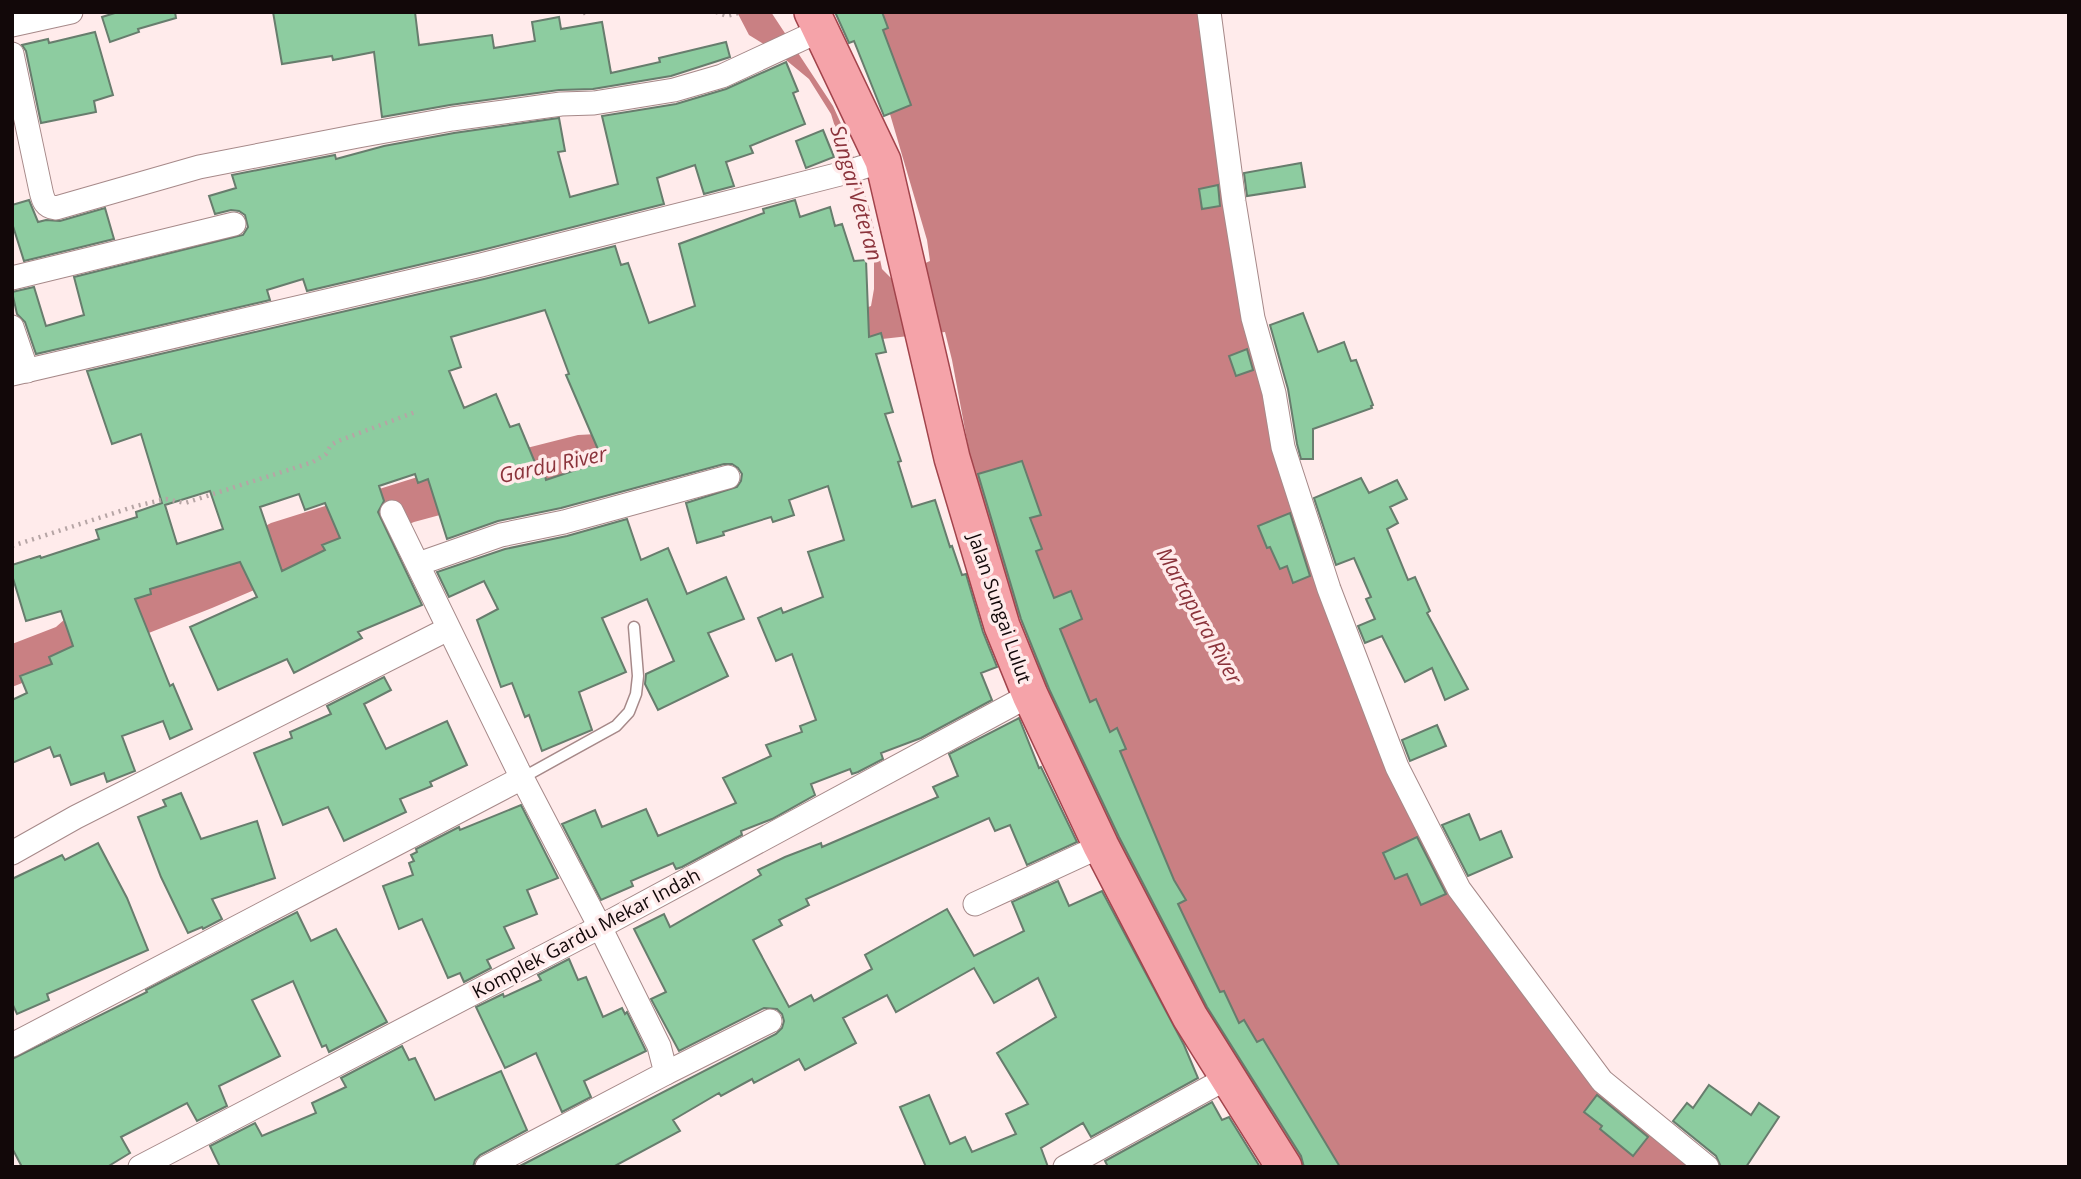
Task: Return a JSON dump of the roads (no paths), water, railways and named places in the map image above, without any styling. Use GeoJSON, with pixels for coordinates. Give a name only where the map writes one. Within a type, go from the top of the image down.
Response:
{"type":"FeatureCollection","features":[{"type":"Feature","properties":{"kind":"main road","name":"Jalan Sungai Lulut"},"geometry":{"type":"LineString","coordinates":[[810,28],[875,164],[900,233],[952,457],[1002,626],[1030,695],[1101,846],[1190,1017],[1283,1167]]}},
{"type":"Feature","properties":{"kind":"street"},"geometry":{"type":"LineString","coordinates":[[12,25],[71,12]]}},
{"type":"Feature","properties":{"kind":"street"},"geometry":{"type":"LineString","coordinates":[[1209,12],[1234,202],[1253,318],[1274,393],[1283,447],[1329,589],[1397,767],[1459,888],[1602,1081],[1707,1167]]}},
{"type":"Feature","properties":{"kind":"street"},"geometry":{"type":"LineString","coordinates":[[12,54],[44,202],[49,207],[56,208],[199,167],[358,136],[452,119],[561,104],[604,102],[674,90],[722,76],[761,58],[810,28]]}},
{"type":"Feature","properties":{"kind":"street"},"geometry":{"type":"LineString","coordinates":[[12,327],[19,372],[481,265],[875,164]]}},
{"type":"Feature","properties":{"kind":"street"},"geometry":{"type":"LineString","coordinates":[[12,278],[234,224]]}},
{"type":"Feature","properties":{"kind":"street"},"geometry":{"type":"LineString","coordinates":[[418,564],[501,535],[564,522],[728,477]]}},
{"type":"Feature","properties":{"kind":"street"},"geometry":{"type":"LineString","coordinates":[[392,512],[522,778],[659,1046],[666,1073]]}},
{"type":"Feature","properties":{"kind":"street"},"geometry":{"type":"LineString","coordinates":[[12,853],[76,817],[448,629]]}},
{"type":"Feature","properties":{"kind":"street","name":"Komplek Gardu Mekar Indah"},"geometry":{"type":"LineString","coordinates":[[140,1167],[600,927],[1030,695]]}},
{"type":"Feature","properties":{"kind":"street"},"geometry":{"type":"LineString","coordinates":[[12,1045],[522,778]]}},
{"type":"Feature","properties":{"kind":"street"},"geometry":{"type":"LineString","coordinates":[[975,904],[1101,846]]}},
{"type":"Feature","properties":{"kind":"street"},"geometry":{"type":"LineString","coordinates":[[487,1167],[770,1021]]}},
{"type":"Feature","properties":{"kind":"street"},"geometry":{"type":"LineString","coordinates":[[1065,1167],[1227,1079]]}},
{"type":"Feature","properties":{"kind":"lane"},"geometry":{"type":"LineString","coordinates":[[522,778],[616,726],[629,712],[636,694],[638,676],[634,627]]}},
{"type":"Feature","properties":{"kind":"water"},"geometry":{"type":"Polygon","coordinates":[[[737,12],[771,12],[833,106],[848,139],[870,211],[882,269],[891,278],[930,261],[927,240],[860,12],[1205,12],[1245,317],[1423,832],[1594,1081],[1698,1167],[1298,1167],[1173,970],[1090,797],[983,526],[945,332],[882,339],[566,481],[414,522],[212,608],[12,687],[12,644],[56,627],[74,611],[172,576],[271,523],[443,469],[578,435],[635,432],[800,332],[871,306],[874,257],[869,255],[861,211],[831,114],[809,79],[775,51],[749,35],[737,12]]]}},
{"type":"Feature","properties":{"kind":"water label","name":"Sungai Veteran"},"geometry":{"type":"Point","coordinates":[856,193]}},
{"type":"Feature","properties":{"kind":"water label","name":"Gardu River"},"geometry":{"type":"Point","coordinates":[553,465]}},
{"type":"Feature","properties":{"kind":"water label","name":"Martapura River"},"geometry":{"type":"Point","coordinates":[1199,616]}}]}
